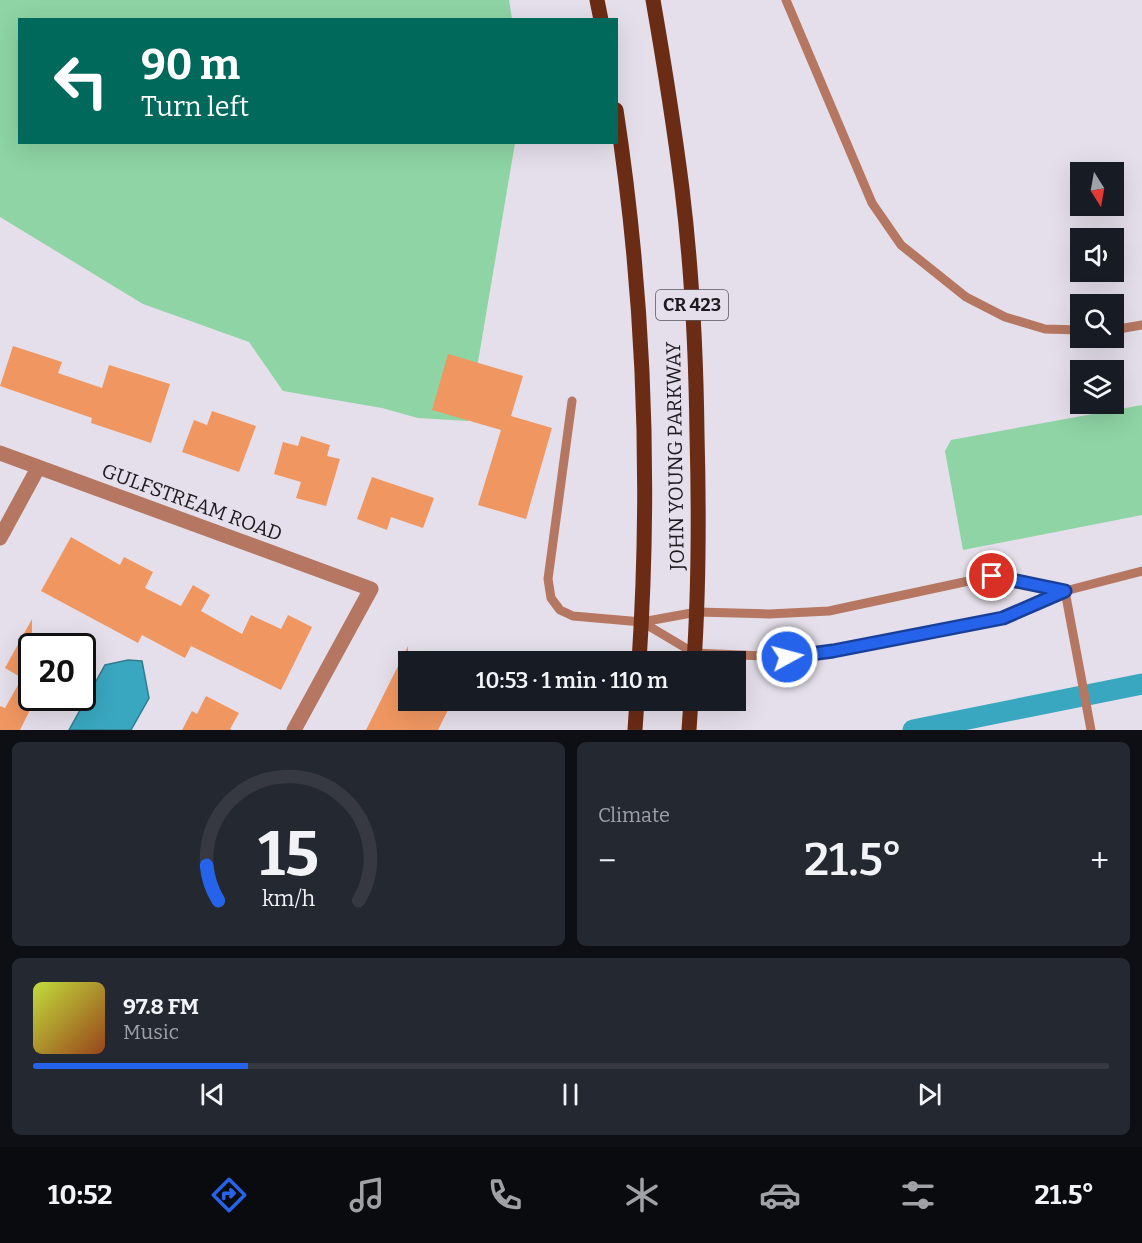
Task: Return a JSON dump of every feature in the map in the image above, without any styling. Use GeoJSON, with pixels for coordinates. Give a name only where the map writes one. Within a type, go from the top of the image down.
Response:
{"type":"FeatureCollection","features":[{"type":"Feature","properties":{"kind":"main road"},"geometry":{"type":"LineString","coordinates":[[597,0],[601,18]]}},
{"type":"Feature","properties":{"kind":"main road","name":"JOHN YOUNG PARKWAY"},"geometry":{"type":"LineString","coordinates":[[653,0],[682,191],[690,274],[696,370],[698,480],[694,651]]}},
{"type":"Feature","properties":{"kind":"main road","name":"JOHN YOUNG PARKWAY"},"geometry":{"type":"LineString","coordinates":[[618,125],[634,249],[640,332],[645,512],[640,651]]}},
{"type":"Feature","properties":{"kind":"main road"},"geometry":{"type":"LineString","coordinates":[[635,730],[636,711]]}},
{"type":"Feature","properties":{"kind":"main road"},"geometry":{"type":"LineString","coordinates":[[689,730],[690,711]]}},
{"type":"Feature","properties":{"kind":"street","name":"GULFSTREAM ROAD"},"geometry":{"type":"LineString","coordinates":[[0,453],[371,589],[294,730]]}},
{"type":"Feature","properties":{"kind":"street"},"geometry":{"type":"LineString","coordinates":[[0,538],[38,468]]}},
{"type":"Feature","properties":{"kind":"lane"},"geometry":{"type":"LineString","coordinates":[[786,0],[872,203],[901,245],[966,297],[1005,317],[1045,328],[1070,329]]}},
{"type":"Feature","properties":{"kind":"lane"},"geometry":{"type":"LineString","coordinates":[[1124,328],[1142,325]]}},
{"type":"Feature","properties":{"kind":"lane"},"geometry":{"type":"LineString","coordinates":[[572,401],[548,579],[551,598],[560,610],[573,616],[642,622],[697,612],[769,614],[828,611],[992,576],[1065,591]]}},
{"type":"Feature","properties":{"kind":"lane"},"geometry":{"type":"LineString","coordinates":[[746,657],[787,657],[833,651],[1003,618],[1065,591],[1142,571]]}},
{"type":"Feature","properties":{"kind":"lane"},"geometry":{"type":"LineString","coordinates":[[1065,591],[1091,730]]}},
{"type":"Feature","properties":{"kind":"lane"},"geometry":{"type":"LineString","coordinates":[[642,622],[685,651]]}},
{"type":"Feature","properties":{"kind":"green space"},"geometry":{"type":"Polygon","coordinates":[[[0,0],[509,0],[512,18],[18,18],[18,144],[515,144],[468,421],[418,418],[382,408],[283,391],[249,342],[143,304],[0,217],[0,0]]]}},
{"type":"Feature","properties":{"kind":"green space"},"geometry":{"type":"Polygon","coordinates":[[[1142,405],[1142,515],[963,550],[945,451],[951,440],[1093,414],[1124,414],[1124,408],[1142,405]]]}},
{"type":"Feature","properties":{"kind":"water"},"geometry":{"type":"Polygon","coordinates":[[[128,660],[142,661],[149,698],[131,730],[69,730],[80,711],[96,711],[96,681],[105,665],[128,660]]]}},
{"type":"Feature","properties":{"kind":"building"},"geometry":{"type":"Polygon","coordinates":[[[13,346],[62,362],[58,373],[102,388],[109,365],[170,384],[151,443],[91,423],[92,418],[0,386],[13,346]]]}},
{"type":"Feature","properties":{"kind":"building"},"geometry":{"type":"Polygon","coordinates":[[[448,354],[523,376],[511,416],[552,428],[526,519],[478,505],[501,430],[432,410],[448,354]]]}},
{"type":"Feature","properties":{"kind":"building"},"geometry":{"type":"Polygon","coordinates":[[[212,411],[256,426],[239,472],[182,452],[194,420],[207,425],[212,411]]]}},
{"type":"Feature","properties":{"kind":"building"},"geometry":{"type":"Polygon","coordinates":[[[301,436],[330,445],[327,456],[340,459],[326,506],[296,498],[301,482],[274,474],[283,442],[298,446],[301,436]]]}},
{"type":"Feature","properties":{"kind":"building"},"geometry":{"type":"Polygon","coordinates":[[[372,477],[434,498],[423,528],[391,517],[387,530],[357,519],[372,477]]]}},
{"type":"Feature","properties":{"kind":"building"},"geometry":{"type":"Polygon","coordinates":[[[71,537],[120,565],[124,557],[153,572],[145,588],[181,606],[193,585],[210,595],[201,611],[242,634],[251,615],[281,629],[288,615],[312,627],[281,690],[191,646],[185,658],[142,635],[138,643],[41,591],[71,537]]]}},
{"type":"Feature","properties":{"kind":"building"},"geometry":{"type":"Polygon","coordinates":[[[32,619],[32,633],[24,633],[32,619]]]}},
{"type":"Feature","properties":{"kind":"building"},"geometry":{"type":"Polygon","coordinates":[[[18,644],[18,676],[5,668],[18,644]]]}},
{"type":"Feature","properties":{"kind":"building"},"geometry":{"type":"Polygon","coordinates":[[[398,666],[398,711],[448,711],[438,730],[366,730],[398,666]]]}},
{"type":"Feature","properties":{"kind":"building"},"geometry":{"type":"Polygon","coordinates":[[[18,685],[18,711],[30,711],[20,730],[0,730],[0,706],[5,708],[18,685]]]}},
{"type":"Feature","properties":{"kind":"building"},"geometry":{"type":"Polygon","coordinates":[[[206,696],[239,713],[230,729],[232,730],[182,730],[192,711],[197,714],[206,696]]]}},
{"type":"Feature","properties":{"kind":"waterway"},"geometry":{"type":"LineString","coordinates":[[913,730],[1142,684]]}},
{"type":"Feature","properties":{"kind":"route"},"geometry":{"type":"LineString","coordinates":[[787,657],[833,651],[1003,618],[1065,591],[992,576]]}}]}
